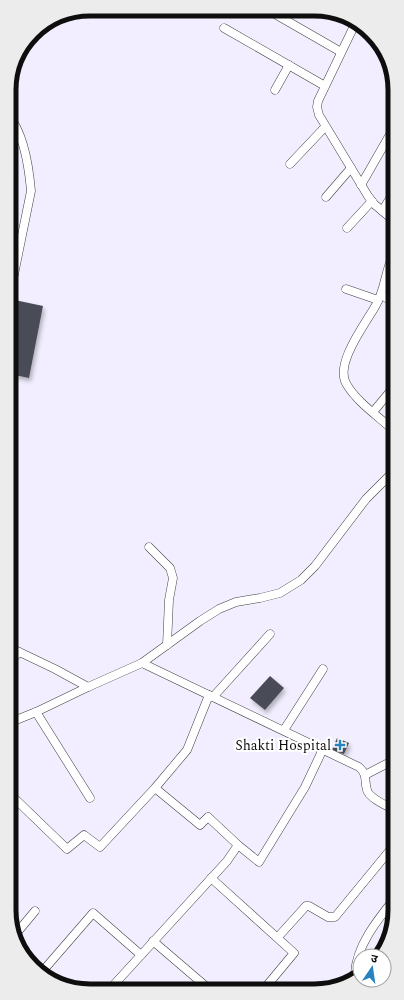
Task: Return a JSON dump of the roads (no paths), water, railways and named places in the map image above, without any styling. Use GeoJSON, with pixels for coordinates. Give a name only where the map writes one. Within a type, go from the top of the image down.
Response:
{"type":"FeatureCollection","features":[{"type":"Feature","properties":{"kind":"street"},"geometry":{"type":"LineString","coordinates":[[278,16],[341,52]]}},
{"type":"Feature","properties":{"kind":"street"},"geometry":{"type":"LineString","coordinates":[[353,27],[316,108],[318,115],[361,185],[372,201],[388,216]]}},
{"type":"Feature","properties":{"kind":"street"},"geometry":{"type":"LineString","coordinates":[[224,28],[325,86]]}},
{"type":"Feature","properties":{"kind":"street"},"geometry":{"type":"LineString","coordinates":[[274,90],[289,65]]}},
{"type":"Feature","properties":{"kind":"street"},"geometry":{"type":"LineString","coordinates":[[16,127],[22,142],[31,190],[16,264]]}},
{"type":"Feature","properties":{"kind":"street"},"geometry":{"type":"LineString","coordinates":[[290,164],[326,127]]}},
{"type":"Feature","properties":{"kind":"street"},"geometry":{"type":"LineString","coordinates":[[361,185],[388,138]]}},
{"type":"Feature","properties":{"kind":"street"},"geometry":{"type":"LineString","coordinates":[[326,197],[351,168]]}},
{"type":"Feature","properties":{"kind":"street"},"geometry":{"type":"LineString","coordinates":[[347,228],[372,201]]}},
{"type":"Feature","properties":{"kind":"street"},"geometry":{"type":"LineString","coordinates":[[382,211],[388,202]]}},
{"type":"Feature","properties":{"kind":"street"},"geometry":{"type":"LineString","coordinates":[[388,271],[380,297],[353,343],[344,367],[344,376],[347,386],[364,405],[388,426]]}},
{"type":"Feature","properties":{"kind":"street"},"geometry":{"type":"LineString","coordinates":[[346,289],[380,297],[388,301]]}},
{"type":"Feature","properties":{"kind":"street"},"geometry":{"type":"LineString","coordinates":[[373,412],[388,394]]}},
{"type":"Feature","properties":{"kind":"street"},"geometry":{"type":"LineString","coordinates":[[16,720],[142,663],[200,621],[228,605],[280,593],[301,580],[314,566],[366,499],[388,480]]}},
{"type":"Feature","properties":{"kind":"street"},"geometry":{"type":"LineString","coordinates":[[149,547],[172,572],[173,578],[168,605],[167,645]]}},
{"type":"Feature","properties":{"kind":"street"},"geometry":{"type":"LineString","coordinates":[[16,800],[67,849],[84,835],[100,847],[155,788],[187,750],[211,696],[270,634]]}},
{"type":"Feature","properties":{"kind":"street"},"geometry":{"type":"LineString","coordinates":[[16,650],[88,687]]}},
{"type":"Feature","properties":{"kind":"street"},"geometry":{"type":"LineString","coordinates":[[16,655],[19,652]]}},
{"type":"Feature","properties":{"kind":"street"},"geometry":{"type":"LineString","coordinates":[[142,663],[359,767],[365,775],[367,790],[370,795],[388,806]]}},
{"type":"Feature","properties":{"kind":"street"},"geometry":{"type":"LineString","coordinates":[[284,730],[323,669]]}},
{"type":"Feature","properties":{"kind":"street"},"geometry":{"type":"LineString","coordinates":[[36,712],[90,798]]}},
{"type":"Feature","properties":{"kind":"street"},"geometry":{"type":"LineString","coordinates":[[155,788],[200,825],[208,817],[259,862],[305,786],[323,749]]}},
{"type":"Feature","properties":{"kind":"street"},"geometry":{"type":"LineString","coordinates":[[365,775],[388,763]]}},
{"type":"Feature","properties":{"kind":"street"},"geometry":{"type":"LineString","coordinates":[[115,984],[227,861],[238,845]]}},
{"type":"Feature","properties":{"kind":"street"},"geometry":{"type":"LineString","coordinates":[[278,937],[306,906],[309,906],[328,917],[335,916],[388,852]]}},
{"type":"Feature","properties":{"kind":"street"},"geometry":{"type":"LineString","coordinates":[[211,878],[294,953],[268,984]]}},
{"type":"Feature","properties":{"kind":"street"},"geometry":{"type":"LineString","coordinates":[[362,948],[376,922],[388,907]]}},
{"type":"Feature","properties":{"kind":"street"},"geometry":{"type":"LineString","coordinates":[[19,930],[35,911]]}},
{"type":"Feature","properties":{"kind":"street"},"geometry":{"type":"LineString","coordinates":[[45,968],[93,913],[141,955]]}},
{"type":"Feature","properties":{"kind":"street"},"geometry":{"type":"LineString","coordinates":[[153,941],[203,984]]}},
{"type":"Feature","properties":{"kind":"place","name":"Shakti Hospital"},"geometry":{"type":"Point","coordinates":[340,745]}}]}
